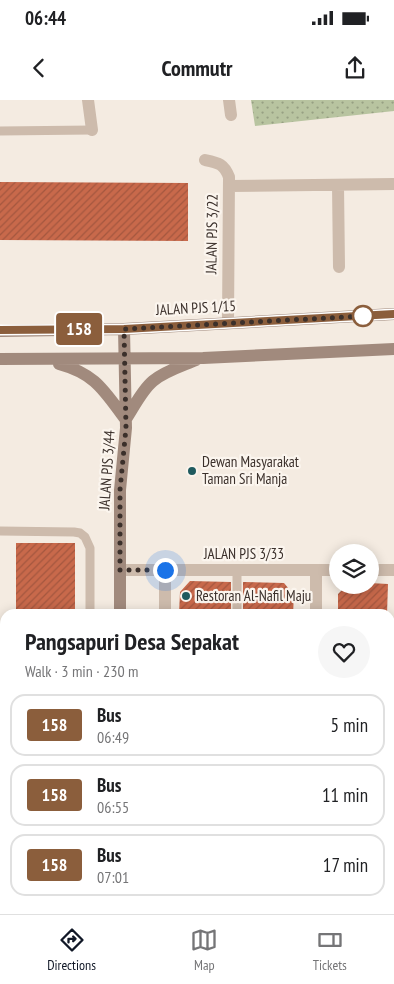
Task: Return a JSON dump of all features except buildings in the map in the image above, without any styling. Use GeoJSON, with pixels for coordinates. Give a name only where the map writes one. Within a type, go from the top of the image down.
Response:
{"type":"FeatureCollection","features":[{"type":"Feature","properties":{"kind":"main road","name":"JALAN PJS 1/15"},"geometry":{"type":"LineString","coordinates":[[0,330],[124,329],[394,314]]}},
{"type":"Feature","properties":{"kind":"main road","name":"JALAN PJS 3/44"},"geometry":{"type":"LineString","coordinates":[[120,609],[120,490],[126,420],[124,329]]}},
{"type":"Feature","properties":{"kind":"main road"},"geometry":{"type":"LineString","coordinates":[[0,359],[203,358],[394,348]]}},
{"type":"Feature","properties":{"kind":"main road"},"geometry":{"type":"LineString","coordinates":[[43,360],[75,368],[94,379],[126,420],[153,380],[169,371],[203,358]]}},
{"type":"Feature","properties":{"kind":"street"},"geometry":{"type":"LineString","coordinates":[[88,100],[92,130]]}},
{"type":"Feature","properties":{"kind":"street"},"geometry":{"type":"LineString","coordinates":[[229,100],[231,115]]}},
{"type":"Feature","properties":{"kind":"street","name":"JALAN PJS 3/22"},"geometry":{"type":"LineString","coordinates":[[205,160],[216,162],[225,168],[229,177],[228,322]]}},
{"type":"Feature","properties":{"kind":"street"},"geometry":{"type":"LineString","coordinates":[[229,186],[394,184]]}},
{"type":"Feature","properties":{"kind":"street"},"geometry":{"type":"LineString","coordinates":[[338,185],[339,267]]}},
{"type":"Feature","properties":{"kind":"street","name":"JALAN PJS 3/33"},"geometry":{"type":"LineString","coordinates":[[120,570],[329,570]]}},
{"type":"Feature","properties":{"kind":"street"},"geometry":{"type":"LineString","coordinates":[[164,609],[165,570]]}},
{"type":"Feature","properties":{"kind":"street"},"geometry":{"type":"LineString","coordinates":[[316,570],[316,609]]}},
{"type":"Feature","properties":{"kind":"street"},"geometry":{"type":"LineString","coordinates":[[379,570],[394,570]]}},
{"type":"Feature","properties":{"kind":"lane"},"geometry":{"type":"LineString","coordinates":[[0,131],[92,130]]}},
{"type":"Feature","properties":{"kind":"lane"},"geometry":{"type":"LineString","coordinates":[[0,531],[74,532],[86,537],[90,548],[90,609]]}},
{"type":"Feature","properties":{"kind":"lane"},"geometry":{"type":"LineString","coordinates":[[237,570],[237,609]]}},
{"type":"Feature","properties":{"kind":"green space"},"geometry":{"type":"Polygon","coordinates":[[[251,100],[394,100],[394,111],[255,126],[251,100]]]}},
{"type":"Feature","properties":{"kind":"bus line","name":"158"},"geometry":{"type":"LineString","coordinates":[[0,330],[124,329],[394,314]]}},
{"type":"Feature","properties":{"kind":"place","name":"Dewan Masyarakat Taman Sri Manja"},"geometry":{"type":"Point","coordinates":[192,471]}},
{"type":"Feature","properties":{"kind":"place","name":"Restoran Al-Nafil Maju"},"geometry":{"type":"Point","coordinates":[186,596]}},
{"type":"Feature","properties":{"kind":"route"},"geometry":{"type":"LineString","coordinates":[[165,570],[120,570],[120,490],[126,428],[124,329],[363,316]]}}]}
